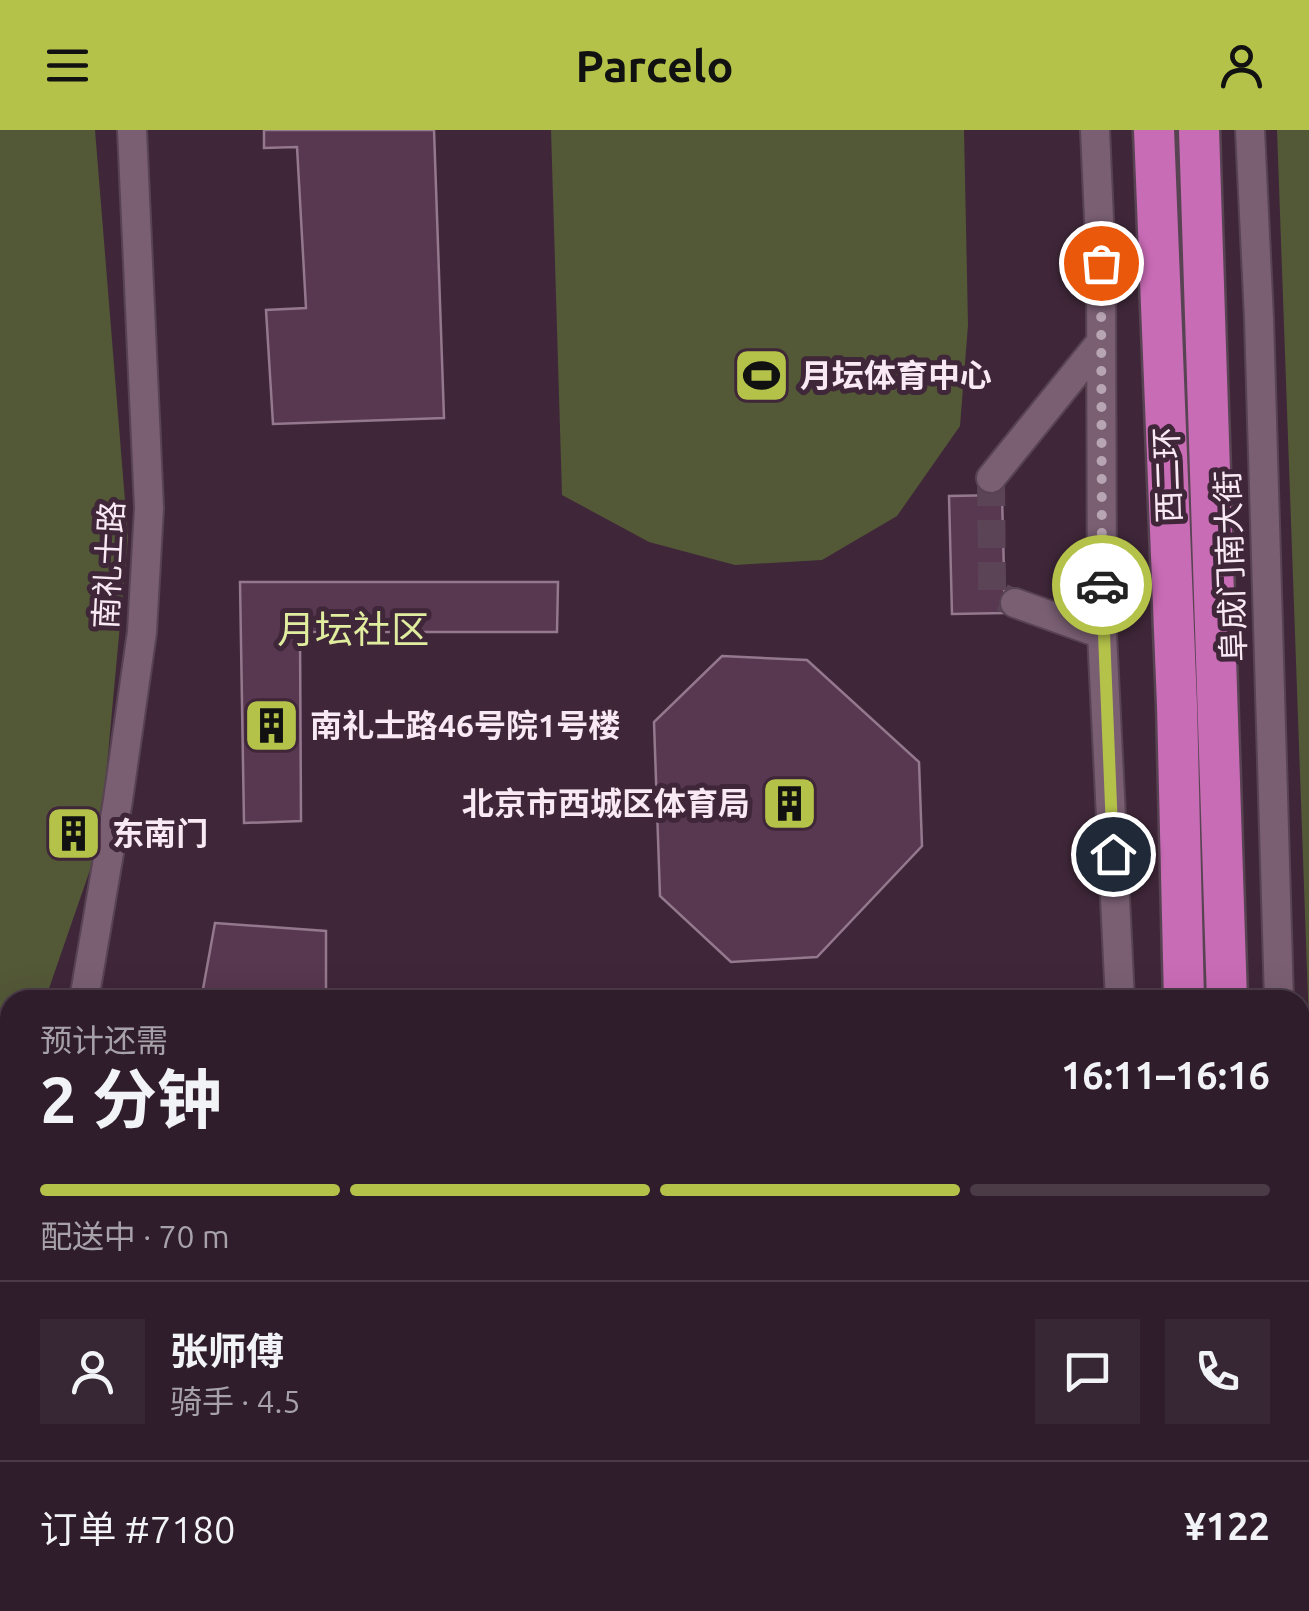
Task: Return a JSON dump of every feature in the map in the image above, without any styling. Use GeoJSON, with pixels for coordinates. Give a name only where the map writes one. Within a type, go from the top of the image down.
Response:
{"type":"FeatureCollection","features":[{"type":"Feature","properties":{"kind":"highway","name":"西二环"},"geometry":{"type":"LineString","coordinates":[[1154,130],[1177,705],[1184,990]]}},
{"type":"Feature","properties":{"kind":"highway","name":"西二环"},"geometry":{"type":"LineString","coordinates":[[1199,130],[1227,990]]}},
{"type":"Feature","properties":{"kind":"street","name":"南礼士路"},"geometry":{"type":"LineString","coordinates":[[86,990],[142,632],[149,508],[132,130]]}},
{"type":"Feature","properties":{"kind":"street"},"geometry":{"type":"LineString","coordinates":[[1095,130],[1101,263],[1102,634],[1120,990]]}},
{"type":"Feature","properties":{"kind":"street","name":"阜成门南大街"},"geometry":{"type":"LineString","coordinates":[[1250,130],[1260,339],[1279,990]]}},
{"type":"Feature","properties":{"kind":"street"},"geometry":{"type":"LineString","coordinates":[[991,478],[1100,343]]}},
{"type":"Feature","properties":{"kind":"street"},"geometry":{"type":"LineString","coordinates":[[1015,603],[1102,634]]}},
{"type":"Feature","properties":{"kind":"green space"},"geometry":{"type":"Polygon","coordinates":[[[0,130],[95,130],[128,538],[100,841],[48,990],[0,990],[0,130]]]}},
{"type":"Feature","properties":{"kind":"green space","name":"月坛体育中心"},"geometry":{"type":"Polygon","coordinates":[[[551,130],[964,130],[968,325],[960,426],[897,516],[822,560],[735,565],[649,542],[562,495],[551,130]]]}},
{"type":"Feature","properties":{"kind":"green space"},"geometry":{"type":"Polygon","coordinates":[[[1277,130],[1309,130],[1308,990],[1277,130]]]}},
{"type":"Feature","properties":{"kind":"building"},"geometry":{"type":"Polygon","coordinates":[[[264,130],[434,130],[444,418],[273,424],[266,310],[306,308],[297,147],[264,148],[264,130]]]}},
{"type":"Feature","properties":{"kind":"building"},"geometry":{"type":"Polygon","coordinates":[[[1002,495],[1005,613],[952,614],[949,496],[1002,495]]]}},
{"type":"Feature","properties":{"kind":"building","name":"南礼士路46号院1号楼"},"geometry":{"type":"Polygon","coordinates":[[[240,582],[558,582],[557,632],[300,632],[301,821],[244,823],[240,582]]]}},
{"type":"Feature","properties":{"kind":"building","name":"北京市西城区体育局"},"geometry":{"type":"Polygon","coordinates":[[[722,656],[807,660],[919,762],[922,846],[817,957],[731,962],[660,896],[654,722],[722,656]]]}},
{"type":"Feature","properties":{"kind":"building","name":"东南门"},"geometry":{"type":"Polygon","coordinates":[[[86,818],[88,849],[61,851],[58,820],[86,818]]]}},
{"type":"Feature","properties":{"kind":"building"},"geometry":{"type":"Polygon","coordinates":[[[215,923],[326,931],[326,990],[203,990],[215,923]]]}},
{"type":"Feature","properties":{"kind":"tunnel"},"geometry":{"type":"LineString","coordinates":[[991,478],[992,593],[1015,603]]}},
{"type":"Feature","properties":{"kind":"way so far"},"geometry":{"type":"LineString","coordinates":[[1101,263],[1102,585]]}},
{"type":"Feature","properties":{"kind":"place","name":"月坛体育中心"},"geometry":{"type":"Point","coordinates":[761,376]}},
{"type":"Feature","properties":{"kind":"place","name":"南礼士路46号院1号楼"},"geometry":{"type":"Point","coordinates":[271,726]}},
{"type":"Feature","properties":{"kind":"place","name":"北京市西城区体育局"},"geometry":{"type":"Point","coordinates":[789,804]}},
{"type":"Feature","properties":{"kind":"place","name":"东南门"},"geometry":{"type":"Point","coordinates":[73,834]}},
{"type":"Feature","properties":{"kind":"district","name":"月坛社区"},"geometry":{"type":"Point","coordinates":[353,630]}},
{"type":"Feature","properties":{"kind":"route"},"geometry":{"type":"LineString","coordinates":[[1102,585],[1113,854]]}}]}
